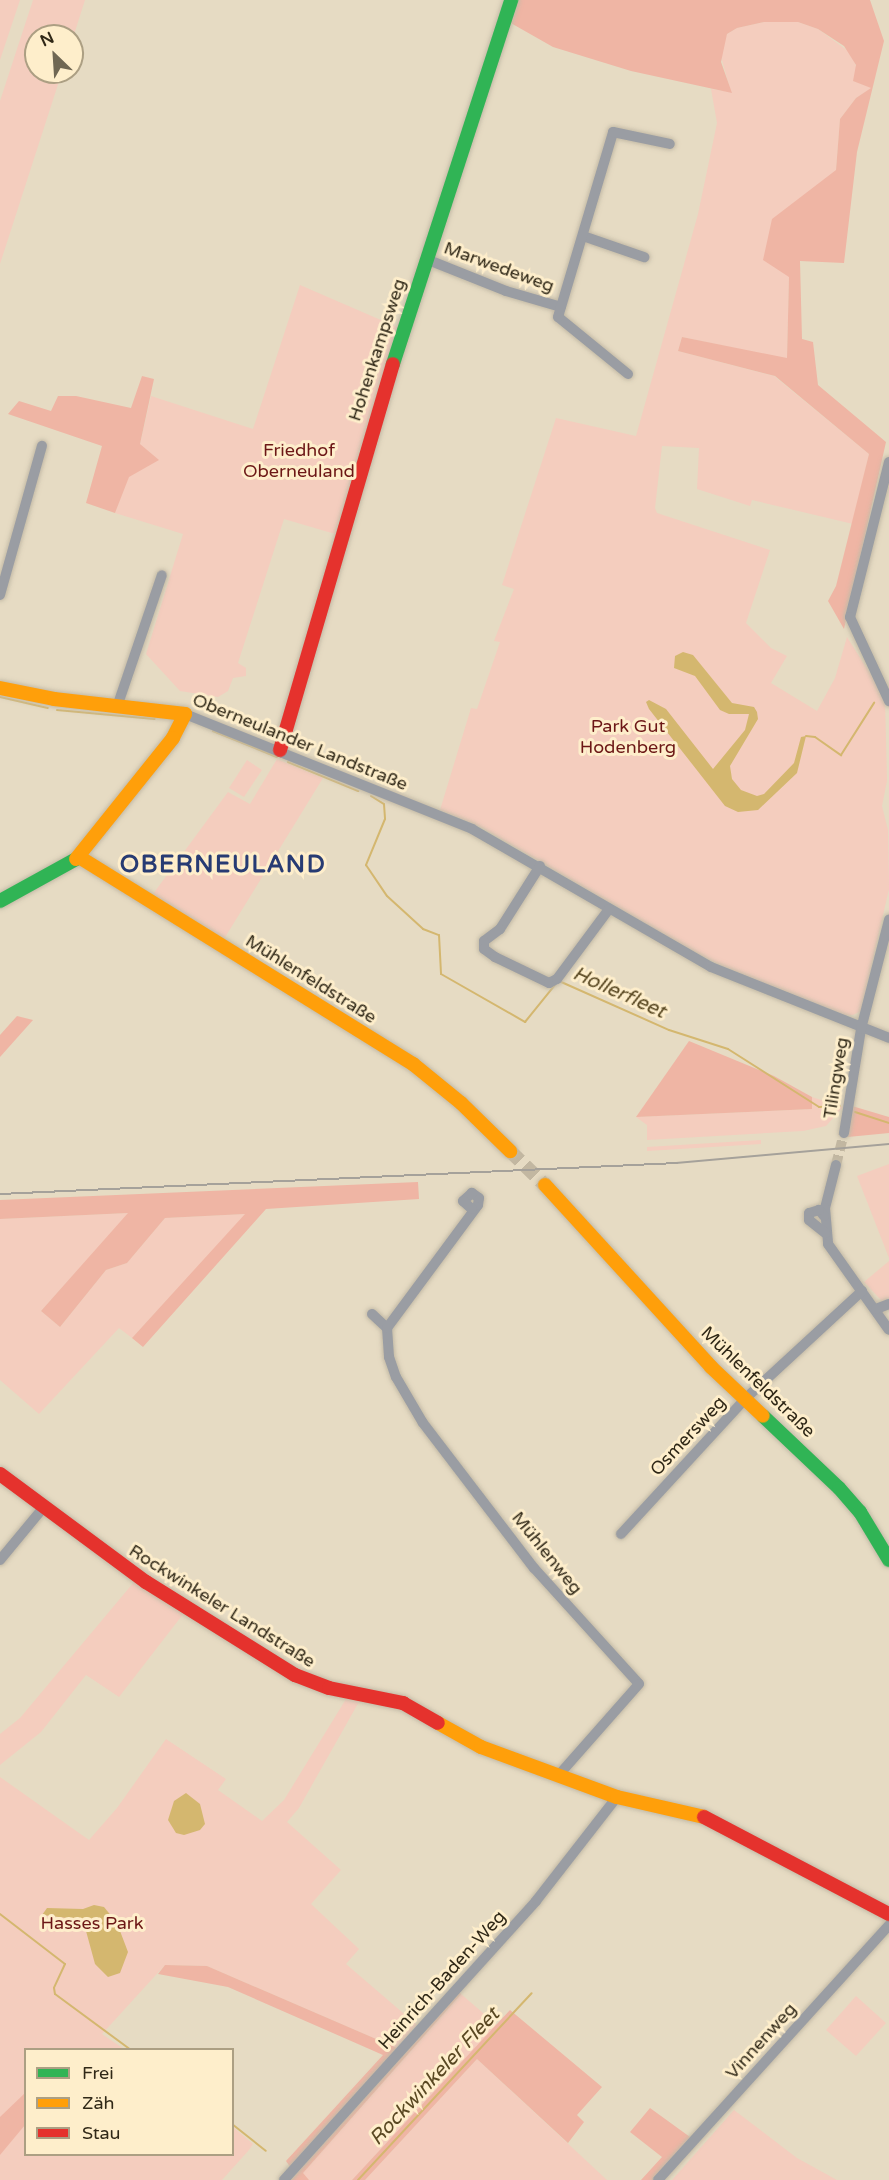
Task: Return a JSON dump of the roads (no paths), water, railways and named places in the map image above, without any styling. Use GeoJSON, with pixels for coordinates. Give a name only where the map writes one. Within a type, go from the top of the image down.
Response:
{"type":"FeatureCollection","features":[{"type":"Feature","properties":{"kind":"street","name":"Hohenkampsweg"},"geometry":{"type":"LineString","coordinates":[[280,750],[364,452],[511,0]]}},
{"type":"Feature","properties":{"kind":"street","name":"Marwedeweg"},"geometry":{"type":"LineString","coordinates":[[628,374],[558,317],[613,132],[670,144]]}},
{"type":"Feature","properties":{"kind":"street"},"geometry":{"type":"LineString","coordinates":[[583,236],[644,257]]}},
{"type":"Feature","properties":{"kind":"street","name":"Marwedeweg"},"geometry":{"type":"LineString","coordinates":[[426,259],[506,291],[561,307]]}},
{"type":"Feature","properties":{"kind":"street"},"geometry":{"type":"LineString","coordinates":[[0,596],[42,446]]}},
{"type":"Feature","properties":{"kind":"street"},"geometry":{"type":"LineString","coordinates":[[889,462],[850,617],[889,701]]}},
{"type":"Feature","properties":{"kind":"street"},"geometry":{"type":"LineString","coordinates":[[117,707],[162,575]]}},
{"type":"Feature","properties":{"kind":"street","name":"Oberneulander Landstraße"},"geometry":{"type":"LineString","coordinates":[[0,687],[117,707],[185,714],[280,750],[472,829],[540,866],[609,909],[711,967],[861,1029],[889,1038]]}},
{"type":"Feature","properties":{"kind":"street"},"geometry":{"type":"LineString","coordinates":[[0,901],[79,857],[173,738],[185,714]]}},
{"type":"Feature","properties":{"kind":"street","name":"Mühlenfeldstraße"},"geometry":{"type":"LineString","coordinates":[[79,857],[413,1064],[461,1103],[510,1151]]}},
{"type":"Feature","properties":{"kind":"street"},"geometry":{"type":"LineString","coordinates":[[540,866],[500,929],[484,941],[484,949],[495,957],[549,983],[557,979],[609,909]]}},
{"type":"Feature","properties":{"kind":"street","name":"Tilingweg"},"geometry":{"type":"LineString","coordinates":[[844,1133],[861,1029],[889,920]]}},
{"type":"Feature","properties":{"kind":"street"},"geometry":{"type":"LineString","coordinates":[[836,1165],[824,1216],[825,1233],[838,1261],[876,1309],[889,1330]]}},
{"type":"Feature","properties":{"kind":"street","name":"Mühlenfeldstraße"},"geometry":{"type":"LineString","coordinates":[[545,1185],[711,1367],[840,1488],[860,1512],[889,1560]]}},
{"type":"Feature","properties":{"kind":"street"},"geometry":{"type":"LineString","coordinates":[[372,1314],[387,1328],[463,1228],[472,1209]]}},
{"type":"Feature","properties":{"kind":"street","name":"Osmersweg"},"geometry":{"type":"LineString","coordinates":[[621,1534],[746,1398],[862,1291]]}},
{"type":"Feature","properties":{"kind":"street"},"geometry":{"type":"LineString","coordinates":[[876,1309],[889,1304]]}},
{"type":"Feature","properties":{"kind":"street","name":"Mühlenweg"},"geometry":{"type":"LineString","coordinates":[[387,1328],[389,1357],[396,1377],[423,1423],[534,1568],[639,1684],[558,1776]]}},
{"type":"Feature","properties":{"kind":"street","name":"Rockwinkeler Landstraße"},"geometry":{"type":"LineString","coordinates":[[0,1474],[146,1582],[295,1675],[329,1688],[403,1703],[481,1747],[617,1797],[707,1818],[889,1914]]}},
{"type":"Feature","properties":{"kind":"street"},"geometry":{"type":"LineString","coordinates":[[0,1560],[43,1508]]}},
{"type":"Feature","properties":{"kind":"street","name":"Heinrich-Baden-Weg"},"geometry":{"type":"LineString","coordinates":[[284,2180],[536,1901],[617,1797]]}},
{"type":"Feature","properties":{"kind":"street","name":"Vinnenweg"},"geometry":{"type":"LineString","coordinates":[[658,2180],[889,1925]]}},
{"type":"Feature","properties":{"kind":"waterway","name":"Hollerfleet"},"geometry":{"type":"LineString","coordinates":[[0,697],[48,708]]}},
{"type":"Feature","properties":{"kind":"waterway"},"geometry":{"type":"LineString","coordinates":[[806,736],[815,737],[841,755],[874,703]]}},
{"type":"Feature","properties":{"kind":"waterway","name":"Hollerfleet"},"geometry":{"type":"LineString","coordinates":[[57,710],[155,719]]}},
{"type":"Feature","properties":{"kind":"waterway","name":"Hollerfleet"},"geometry":{"type":"LineString","coordinates":[[213,731],[277,757]]}},
{"type":"Feature","properties":{"kind":"waterway","name":"Hollerfleet"},"geometry":{"type":"LineString","coordinates":[[288,762],[358,791]]}},
{"type":"Feature","properties":{"kind":"waterway","name":"Hollerfleet"},"geometry":{"type":"LineString","coordinates":[[371,796],[384,804],[385,819],[366,865],[387,896],[423,929],[439,935],[441,974],[525,1022],[555,985]]}},
{"type":"Feature","properties":{"kind":"waterway","name":"Hollerfleet"},"geometry":{"type":"LineString","coordinates":[[559,981],[669,1030],[728,1049],[819,1107],[840,1106]]}},
{"type":"Feature","properties":{"kind":"waterway","name":"Hollerfleet"},"geometry":{"type":"LineString","coordinates":[[855,1112],[889,1123]]}},
{"type":"Feature","properties":{"kind":"waterway","name":"Rockwinkeler Fleet"},"geometry":{"type":"LineString","coordinates":[[0,1914],[65,1964],[54,1988],[55,1994],[128,2048]]}},
{"type":"Feature","properties":{"kind":"waterway","name":"Rockwinkeler Fleet"},"geometry":{"type":"LineString","coordinates":[[358,2180],[532,1993]]}},
{"type":"Feature","properties":{"kind":"waterway","name":"Rockwinkeler Fleet"},"geometry":{"type":"LineString","coordinates":[[234,2126],[266,2151]]}},
{"type":"Feature","properties":{"kind":"tunnel"},"geometry":{"type":"LineString","coordinates":[[836,1165],[844,1133]]}},
{"type":"Feature","properties":{"kind":"tunnel"},"geometry":{"type":"LineString","coordinates":[[510,1151],[545,1185]]}},
{"type":"Feature","properties":{"kind":"railway"},"geometry":{"type":"LineString","coordinates":[[0,1194],[677,1163],[889,1144]]}},
{"type":"Feature","properties":{"kind":"district","name":"OBERNEULAND"},"geometry":{"type":"Point","coordinates":[223,865]}},
{"type":"Feature","properties":{"kind":"park label","name":"Friedhof Oberneuland"},"geometry":{"type":"Point","coordinates":[299,461]}},
{"type":"Feature","properties":{"kind":"park label","name":"Park Gut Hodenberg"},"geometry":{"type":"Point","coordinates":[628,737]}},
{"type":"Feature","properties":{"kind":"park label","name":"Hasses Park"},"geometry":{"type":"Point","coordinates":[92,1923]}}]}
